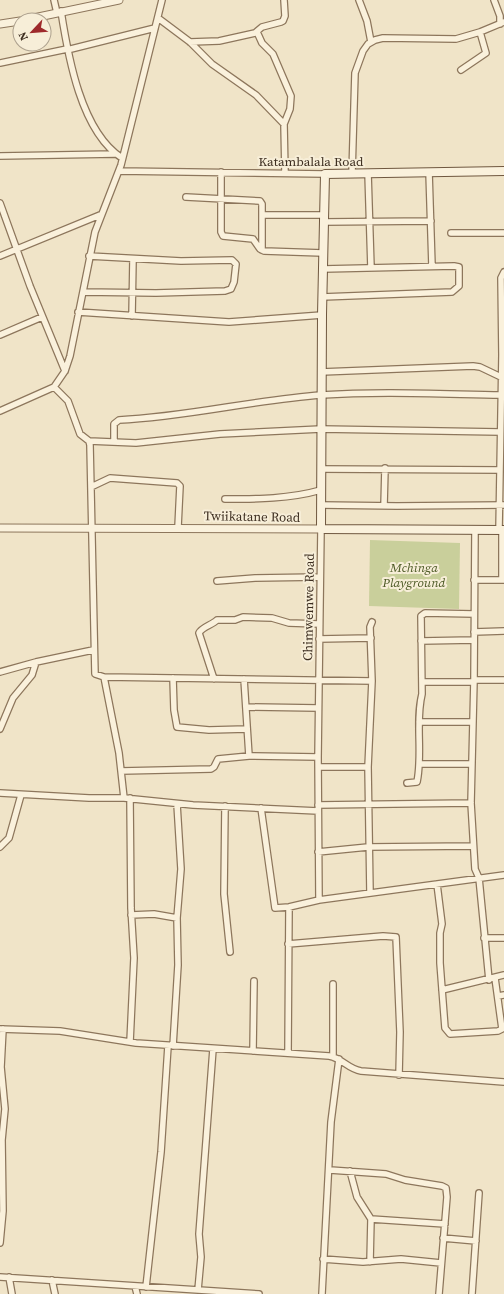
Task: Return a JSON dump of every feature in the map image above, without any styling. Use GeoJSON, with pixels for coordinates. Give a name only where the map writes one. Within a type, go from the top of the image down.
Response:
{"type":"FeatureCollection","features":[{"type":"Feature","properties":{"kind":"main road","name":"Katambalala Road"},"geometry":{"type":"LineString","coordinates":[[325,174],[504,171]]}},
{"type":"Feature","properties":{"kind":"main road","name":"Chimwemwe Road"},"geometry":{"type":"LineString","coordinates":[[321,529],[322,269],[325,174]]}},
{"type":"Feature","properties":{"kind":"main road","name":"Twiikatane Road"},"geometry":{"type":"LineString","coordinates":[[321,529],[502,530]]}},
{"type":"Feature","properties":{"kind":"street"},"geometry":{"type":"LineString","coordinates":[[54,0],[59,12],[67,50],[89,117],[106,144],[115,154],[122,158]]}},
{"type":"Feature","properties":{"kind":"street"},"geometry":{"type":"LineString","coordinates":[[52,14],[119,0]]}},
{"type":"Feature","properties":{"kind":"street"},"geometry":{"type":"LineString","coordinates":[[0,411],[54,387],[65,371],[89,256],[100,216],[119,171],[162,0]]}},
{"type":"Feature","properties":{"kind":"street"},"geometry":{"type":"LineString","coordinates":[[190,42],[215,42],[257,32],[262,27],[283,21],[286,16],[284,0]]}},
{"type":"Feature","properties":{"kind":"street"},"geometry":{"type":"LineString","coordinates":[[359,0],[365,12],[372,42]]}},
{"type":"Feature","properties":{"kind":"street"},"geometry":{"type":"LineString","coordinates":[[352,173],[355,72],[359,58],[372,42],[383,38],[456,38],[480,32],[502,23],[494,0]]}},
{"type":"Feature","properties":{"kind":"street"},"geometry":{"type":"LineString","coordinates":[[158,18],[190,42],[212,64],[256,95],[284,124]]}},
{"type":"Feature","properties":{"kind":"street"},"geometry":{"type":"LineString","coordinates":[[0,24],[12,22]]}},
{"type":"Feature","properties":{"kind":"street"},"geometry":{"type":"LineString","coordinates":[[0,63],[67,50],[155,28]]}},
{"type":"Feature","properties":{"kind":"street"},"geometry":{"type":"LineString","coordinates":[[257,32],[262,43],[273,54],[291,96],[292,104],[284,124],[285,173]]}},
{"type":"Feature","properties":{"kind":"street"},"geometry":{"type":"LineString","coordinates":[[461,70],[486,53],[480,32]]}},
{"type":"Feature","properties":{"kind":"street"},"geometry":{"type":"LineString","coordinates":[[0,156],[115,154]]}},
{"type":"Feature","properties":{"kind":"street","name":"Katambalala Road"},"geometry":{"type":"LineString","coordinates":[[119,171],[325,174]]}},
{"type":"Feature","properties":{"kind":"street"},"geometry":{"type":"LineString","coordinates":[[221,172],[223,236],[253,239],[262,250],[323,253]]}},
{"type":"Feature","properties":{"kind":"street"},"geometry":{"type":"LineString","coordinates":[[429,172],[432,266]]}},
{"type":"Feature","properties":{"kind":"street"},"geometry":{"type":"LineString","coordinates":[[368,173],[371,268]]}},
{"type":"Feature","properties":{"kind":"street"},"geometry":{"type":"LineString","coordinates":[[186,197],[260,201],[262,215],[262,250]]}},
{"type":"Feature","properties":{"kind":"street"},"geometry":{"type":"LineString","coordinates":[[0,203],[42,317],[65,371]]}},
{"type":"Feature","properties":{"kind":"street"},"geometry":{"type":"LineString","coordinates":[[262,215],[369,222],[431,221]]}},
{"type":"Feature","properties":{"kind":"street"},"geometry":{"type":"LineString","coordinates":[[0,256],[100,216]]}},
{"type":"Feature","properties":{"kind":"street"},"geometry":{"type":"LineString","coordinates":[[451,233],[504,233]]}},
{"type":"Feature","properties":{"kind":"street"},"geometry":{"type":"LineString","coordinates":[[82,292],[228,290],[234,282],[236,264],[234,261],[230,260],[133,259],[89,256]]}},
{"type":"Feature","properties":{"kind":"street"},"geometry":{"type":"LineString","coordinates":[[132,316],[133,259]]}},
{"type":"Feature","properties":{"kind":"street"},"geometry":{"type":"LineString","coordinates":[[322,269],[454,266],[459,267],[460,272],[457,289],[449,292],[322,297]]}},
{"type":"Feature","properties":{"kind":"street"},"geometry":{"type":"LineString","coordinates":[[474,580],[503,580],[500,470],[502,464],[500,432],[502,419],[501,377],[503,355],[501,278],[504,272]]}},
{"type":"Feature","properties":{"kind":"street"},"geometry":{"type":"LineString","coordinates":[[78,312],[229,322],[322,315]]}},
{"type":"Feature","properties":{"kind":"street"},"geometry":{"type":"LineString","coordinates":[[0,335],[42,317]]}},
{"type":"Feature","properties":{"kind":"street"},"geometry":{"type":"LineString","coordinates":[[321,372],[473,366],[480,367],[501,377]]}},
{"type":"Feature","properties":{"kind":"street"},"geometry":{"type":"LineString","coordinates":[[54,387],[68,401],[80,434],[89,441],[147,442],[220,434],[321,429],[500,432]]}},
{"type":"Feature","properties":{"kind":"street"},"geometry":{"type":"LineString","coordinates":[[114,442],[114,424],[119,420],[161,418],[321,395],[501,395]]}},
{"type":"Feature","properties":{"kind":"street"},"geometry":{"type":"LineString","coordinates":[[89,441],[93,650],[95,674],[104,677],[372,681]]}},
{"type":"Feature","properties":{"kind":"street"},"geometry":{"type":"LineString","coordinates":[[384,506],[385,468]]}},
{"type":"Feature","properties":{"kind":"street"},"geometry":{"type":"LineString","coordinates":[[321,469],[385,468],[500,470]]}},
{"type":"Feature","properties":{"kind":"street"},"geometry":{"type":"LineString","coordinates":[[91,488],[110,478],[177,482],[180,486],[178,527]]}},
{"type":"Feature","properties":{"kind":"street"},"geometry":{"type":"LineString","coordinates":[[225,499],[267,499],[298,496],[321,490]]}},
{"type":"Feature","properties":{"kind":"street"},"geometry":{"type":"LineString","coordinates":[[321,505],[502,505]]}},
{"type":"Feature","properties":{"kind":"street","name":"Twiikatane Road"},"geometry":{"type":"LineString","coordinates":[[0,528],[178,527],[321,529]]}},
{"type":"Feature","properties":{"kind":"street","name":"Chimwemwe Road"},"geometry":{"type":"LineString","coordinates":[[319,900],[318,708],[321,529]]}},
{"type":"Feature","properties":{"kind":"street"},"geometry":{"type":"LineString","coordinates":[[474,530],[474,681],[471,764],[472,846],[475,869],[479,878],[489,980]]}},
{"type":"Feature","properties":{"kind":"street"},"geometry":{"type":"LineString","coordinates":[[217,581],[250,578],[320,578]]}},
{"type":"Feature","properties":{"kind":"street"},"geometry":{"type":"LineString","coordinates":[[407,783],[417,782],[419,764],[419,722],[422,682],[421,618],[423,614],[474,614]]}},
{"type":"Feature","properties":{"kind":"street"},"geometry":{"type":"LineString","coordinates":[[214,678],[199,633],[201,629],[212,625],[217,620],[235,620],[243,617],[272,618],[289,623],[319,624]]}},
{"type":"Feature","properties":{"kind":"street"},"geometry":{"type":"LineString","coordinates":[[370,893],[367,804],[372,681],[370,627],[372,622]]}},
{"type":"Feature","properties":{"kind":"street"},"geometry":{"type":"LineString","coordinates":[[474,632],[504,631]]}},
{"type":"Feature","properties":{"kind":"street"},"geometry":{"type":"LineString","coordinates":[[319,639],[371,638]]}},
{"type":"Feature","properties":{"kind":"street"},"geometry":{"type":"LineString","coordinates":[[421,641],[474,640]]}},
{"type":"Feature","properties":{"kind":"street"},"geometry":{"type":"LineString","coordinates":[[0,672],[36,662],[93,650]]}},
{"type":"Feature","properties":{"kind":"street"},"geometry":{"type":"LineString","coordinates":[[0,729],[13,698],[32,674],[36,662]]}},
{"type":"Feature","properties":{"kind":"street"},"geometry":{"type":"LineString","coordinates":[[104,677],[127,798],[134,958],[130,1042]]}},
{"type":"Feature","properties":{"kind":"street"},"geometry":{"type":"LineString","coordinates":[[173,678],[174,710],[178,728],[247,730]]}},
{"type":"Feature","properties":{"kind":"street"},"geometry":{"type":"LineString","coordinates":[[244,679],[249,756]]}},
{"type":"Feature","properties":{"kind":"street"},"geometry":{"type":"LineString","coordinates":[[422,682],[504,680]]}},
{"type":"Feature","properties":{"kind":"street"},"geometry":{"type":"LineString","coordinates":[[246,708],[318,708]]}},
{"type":"Feature","properties":{"kind":"street"},"geometry":{"type":"LineString","coordinates":[[419,722],[472,722]]}},
{"type":"Feature","properties":{"kind":"street"},"geometry":{"type":"LineString","coordinates":[[122,771],[210,769],[214,767],[218,759],[249,756],[318,757]]}},
{"type":"Feature","properties":{"kind":"street"},"geometry":{"type":"LineString","coordinates":[[419,764],[471,764]]}},
{"type":"Feature","properties":{"kind":"street"},"geometry":{"type":"LineString","coordinates":[[318,767],[368,767]]}},
{"type":"Feature","properties":{"kind":"street"},"geometry":{"type":"LineString","coordinates":[[0,793],[127,798],[177,804],[261,808],[318,808],[367,804],[471,803]]}},
{"type":"Feature","properties":{"kind":"street"},"geometry":{"type":"LineString","coordinates":[[0,847],[9,838],[21,795]]}},
{"type":"Feature","properties":{"kind":"street"},"geometry":{"type":"LineString","coordinates":[[146,1287],[161,1152],[178,965],[177,918],[181,859],[177,804]]}},
{"type":"Feature","properties":{"kind":"street"},"geometry":{"type":"LineString","coordinates":[[226,806],[224,894],[230,952]]}},
{"type":"Feature","properties":{"kind":"street"},"geometry":{"type":"LineString","coordinates":[[261,808],[273,906],[277,908],[289,907],[319,900],[479,878],[504,876]]}},
{"type":"Feature","properties":{"kind":"street"},"geometry":{"type":"LineString","coordinates":[[318,852],[368,848],[472,846]]}},
{"type":"Feature","properties":{"kind":"street"},"geometry":{"type":"LineString","coordinates":[[437,884],[442,924],[440,932],[445,1028],[450,1034],[501,1030],[503,1025],[501,995],[495,978]]}},
{"type":"Feature","properties":{"kind":"street"},"geometry":{"type":"LineString","coordinates":[[288,1053],[289,907]]}},
{"type":"Feature","properties":{"kind":"street"},"geometry":{"type":"LineString","coordinates":[[131,915],[154,914],[177,918]]}},
{"type":"Feature","properties":{"kind":"street"},"geometry":{"type":"LineString","coordinates":[[288,944],[382,936],[396,937],[398,950],[400,1032],[399,1075]]}},
{"type":"Feature","properties":{"kind":"street"},"geometry":{"type":"LineString","coordinates":[[484,938],[504,938]]}},
{"type":"Feature","properties":{"kind":"street"},"geometry":{"type":"LineString","coordinates":[[442,990],[489,980],[504,975]]}},
{"type":"Feature","properties":{"kind":"street"},"geometry":{"type":"LineString","coordinates":[[253,1051],[254,981]]}},
{"type":"Feature","properties":{"kind":"street"},"geometry":{"type":"LineString","coordinates":[[333,984],[333,1057]]}},
{"type":"Feature","properties":{"kind":"street"},"geometry":{"type":"LineString","coordinates":[[0,1243],[3,1203],[2,1134],[5,1109],[1,1067],[2,1029],[68,1032],[130,1042],[171,1046],[333,1057],[339,1059],[355,1070],[399,1075],[504,1082]]}},
{"type":"Feature","properties":{"kind":"street"},"geometry":{"type":"LineString","coordinates":[[198,1290],[201,1257],[198,1244],[213,1049]]}},
{"type":"Feature","properties":{"kind":"street"},"geometry":{"type":"LineString","coordinates":[[322,1294],[323,1259],[330,1170],[331,1122],[339,1059]]}},
{"type":"Feature","properties":{"kind":"street"},"geometry":{"type":"LineString","coordinates":[[330,1170],[386,1174],[405,1180],[444,1186],[447,1191],[439,1294]]}},
{"type":"Feature","properties":{"kind":"street"},"geometry":{"type":"LineString","coordinates":[[350,1171],[357,1197],[371,1219],[370,1262]]}},
{"type":"Feature","properties":{"kind":"street"},"geometry":{"type":"LineString","coordinates":[[472,1294],[479,1193]]}},
{"type":"Feature","properties":{"kind":"street"},"geometry":{"type":"LineString","coordinates":[[371,1219],[445,1224]]}},
{"type":"Feature","properties":{"kind":"street"},"geometry":{"type":"LineString","coordinates":[[443,1238],[476,1241]]}},
{"type":"Feature","properties":{"kind":"street"},"geometry":{"type":"LineString","coordinates":[[323,1259],[356,1262],[401,1259],[441,1264]]}},
{"type":"Feature","properties":{"kind":"street"},"geometry":{"type":"LineString","coordinates":[[0,1277],[259,1294]]}},
{"type":"Feature","properties":{"kind":"street"},"geometry":{"type":"LineString","coordinates":[[9,1277],[12,1294]]}},
{"type":"Feature","properties":{"kind":"street"},"geometry":{"type":"LineString","coordinates":[[52,1280],[55,1294]]}},
{"type":"Feature","properties":{"kind":"street"},"geometry":{"type":"LineString","coordinates":[[135,1286],[137,1294]]}},
{"type":"Feature","properties":{"kind":"green space","name":"Mchinga Playground"},"geometry":{"type":"Polygon","coordinates":[[[370,540],[460,543],[459,609],[369,606],[370,540]]]}}]}
